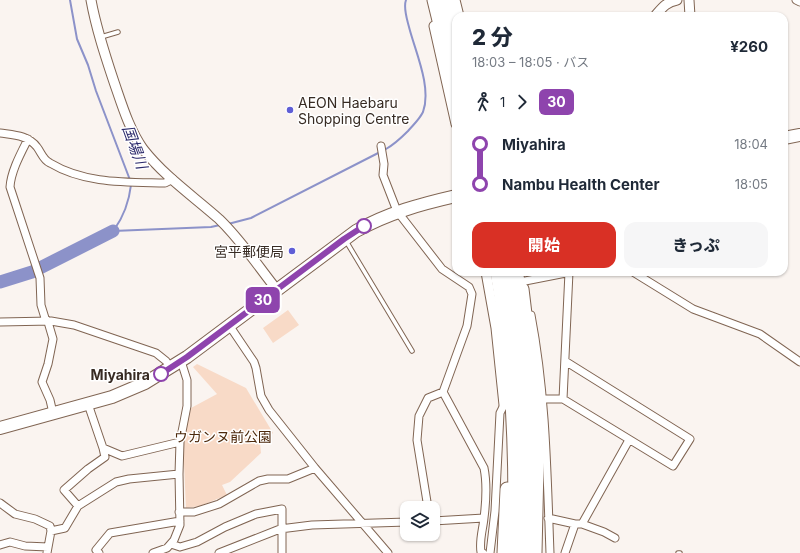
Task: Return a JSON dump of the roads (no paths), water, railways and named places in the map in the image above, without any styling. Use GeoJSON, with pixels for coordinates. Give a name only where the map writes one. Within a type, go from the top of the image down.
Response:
{"type":"FeatureCollection","features":[{"type":"Feature","properties":{"kind":"highway"},"geometry":{"type":"LineString","coordinates":[[434,0],[452,74]]}},
{"type":"Feature","properties":{"kind":"highway"},"geometry":{"type":"LineString","coordinates":[[446,0],[452,25]]}},
{"type":"Feature","properties":{"kind":"highway"},"geometry":{"type":"LineString","coordinates":[[788,137],[800,135]]}},
{"type":"Feature","properties":{"kind":"highway"},"geometry":{"type":"LineString","coordinates":[[0,428],[88,404],[128,391],[145,383],[181,361],[344,239],[368,224],[398,211],[433,200],[452,197]]}},
{"type":"Feature","properties":{"kind":"highway"},"geometry":{"type":"LineString","coordinates":[[497,276],[506,339],[513,406],[515,506],[514,553]]}},
{"type":"Feature","properties":{"kind":"highway"},"geometry":{"type":"LineString","coordinates":[[510,276],[518,332],[525,406],[525,553]]}},
{"type":"Feature","properties":{"kind":"highway"},"geometry":{"type":"LineString","coordinates":[[521,285],[535,397],[537,466],[535,553]]}},
{"type":"Feature","properties":{"kind":"highway"},"geometry":{"type":"LineString","coordinates":[[504,405],[507,495],[504,553]]}},
{"type":"Feature","properties":{"kind":"street"},"geometry":{"type":"LineString","coordinates":[[91,0],[100,37],[124,110],[136,138],[152,159],[172,179],[219,220],[236,238],[277,290]]}},
{"type":"Feature","properties":{"kind":"street"},"geometry":{"type":"LineString","coordinates":[[428,0],[452,106]]}},
{"type":"Feature","properties":{"kind":"street"},"geometry":{"type":"LineString","coordinates":[[455,0],[457,12]]}},
{"type":"Feature","properties":{"kind":"street"},"geometry":{"type":"LineString","coordinates":[[658,12],[664,5],[677,0]]}},
{"type":"Feature","properties":{"kind":"street"},"geometry":{"type":"LineString","coordinates":[[689,0],[690,12]]}},
{"type":"Feature","properties":{"kind":"street"},"geometry":{"type":"LineString","coordinates":[[0,133],[25,137],[37,147],[49,163],[84,177],[104,180],[164,183],[172,179]]}},
{"type":"Feature","properties":{"kind":"street"},"geometry":{"type":"LineString","coordinates":[[28,139],[19,158],[10,187],[40,278],[41,305],[53,339],[48,364],[42,382],[50,400],[53,413]]}},
{"type":"Feature","properties":{"kind":"street"},"geometry":{"type":"LineString","coordinates":[[381,148],[384,160],[383,175],[398,211],[442,269],[452,276]]}},
{"type":"Feature","properties":{"kind":"street"},"geometry":{"type":"LineString","coordinates":[[427,501],[417,440],[420,416],[428,398],[443,392],[467,326],[472,294],[469,287],[452,276]]}},
{"type":"Feature","properties":{"kind":"street"},"geometry":{"type":"LineString","coordinates":[[487,276],[496,328],[504,405],[500,413],[495,511],[490,553]]}},
{"type":"Feature","properties":{"kind":"street"},"geometry":{"type":"LineString","coordinates":[[519,276],[521,285],[528,298],[537,345],[543,399],[550,553]]}},
{"type":"Feature","properties":{"kind":"street"},"geometry":{"type":"LineString","coordinates":[[521,285],[555,276]]}},
{"type":"Feature","properties":{"kind":"street"},"geometry":{"type":"LineString","coordinates":[[563,399],[570,276]]}},
{"type":"Feature","properties":{"kind":"street"},"geometry":{"type":"LineString","coordinates":[[639,276],[693,309],[760,334],[800,362]]}},
{"type":"Feature","properties":{"kind":"street"},"geometry":{"type":"LineString","coordinates":[[0,322],[48,322],[74,325],[156,353],[166,361],[171,368]]}},
{"type":"Feature","properties":{"kind":"street"},"geometry":{"type":"LineString","coordinates":[[229,325],[254,362],[261,396],[269,410],[315,468],[388,553]]}},
{"type":"Feature","properties":{"kind":"street"},"geometry":{"type":"LineString","coordinates":[[168,548],[174,540],[180,521],[180,442],[187,406],[187,380],[181,361]]}},
{"type":"Feature","properties":{"kind":"street"},"geometry":{"type":"LineString","coordinates":[[543,399],[563,399],[673,466],[690,439],[564,361]]}},
{"type":"Feature","properties":{"kind":"street"},"geometry":{"type":"LineString","coordinates":[[443,392],[484,468],[484,518],[480,543],[481,552],[483,553]]}},
{"type":"Feature","properties":{"kind":"street"},"geometry":{"type":"LineString","coordinates":[[78,506],[64,490],[88,469],[105,457],[88,404]]}},
{"type":"Feature","properties":{"kind":"street"},"geometry":{"type":"LineString","coordinates":[[565,553],[579,524],[629,440]]}},
{"type":"Feature","properties":{"kind":"street"},"geometry":{"type":"LineString","coordinates":[[103,448],[122,456],[180,442]]}},
{"type":"Feature","properties":{"kind":"street"},"geometry":{"type":"LineString","coordinates":[[179,512],[194,512],[219,504],[259,481],[268,479],[288,479],[315,468]]}},
{"type":"Feature","properties":{"kind":"street"},"geometry":{"type":"LineString","coordinates":[[50,531],[65,528],[78,506],[116,482],[179,474]]}},
{"type":"Feature","properties":{"kind":"street"},"geometry":{"type":"LineString","coordinates":[[0,503],[15,514],[35,519],[50,526],[48,550],[10,542],[0,545]]}},
{"type":"Feature","properties":{"kind":"street"},"geometry":{"type":"LineString","coordinates":[[153,553],[168,548],[180,547],[197,542],[225,527],[256,514],[282,509],[282,553]]}},
{"type":"Feature","properties":{"kind":"street"},"geometry":{"type":"LineString","coordinates":[[440,521],[484,518]]}},
{"type":"Feature","properties":{"kind":"street"},"geometry":{"type":"LineString","coordinates":[[548,518],[579,524],[604,532],[615,538]]}},
{"type":"Feature","properties":{"kind":"street"},"geometry":{"type":"LineString","coordinates":[[99,553],[96,550],[110,533],[180,521]]}},
{"type":"Feature","properties":{"kind":"street"},"geometry":{"type":"LineString","coordinates":[[219,553],[283,529],[312,525],[400,522]]}},
{"type":"Feature","properties":{"kind":"lane"},"geometry":{"type":"LineString","coordinates":[[100,37],[118,32]]}},
{"type":"Feature","properties":{"kind":"lane"},"geometry":{"type":"LineString","coordinates":[[344,239],[412,351]]}},
{"type":"Feature","properties":{"kind":"waterway","name":"国場川"},"geometry":{"type":"LineString","coordinates":[[70,0],[77,39],[130,180]]}},
{"type":"Feature","properties":{"kind":"waterway"},"geometry":{"type":"LineString","coordinates":[[228,224],[251,218],[386,149],[408,131],[418,120],[423,112],[425,102],[424,80],[406,14],[406,0]]}},
{"type":"Feature","properties":{"kind":"waterway","name":"国場川"},"geometry":{"type":"LineString","coordinates":[[114,230],[126,209],[131,185]]}},
{"type":"Feature","properties":{"kind":"waterway"},"geometry":{"type":"LineString","coordinates":[[113,231],[211,227],[220,225]]}},
{"type":"Feature","properties":{"kind":"waterway","name":"国場川"},"geometry":{"type":"LineString","coordinates":[[0,282],[32,272],[113,231]]}},
{"type":"Feature","properties":{"kind":"place","name":"AEON Haebaru Shopping Centre"},"geometry":{"type":"Point","coordinates":[290,110]}},
{"type":"Feature","properties":{"kind":"place","name":"宮平郵便局"},"geometry":{"type":"Point","coordinates":[292,251]}},
{"type":"Feature","properties":{"kind":"place","name":"Miyahira"},"geometry":{"type":"Point","coordinates":[161,374]}},
{"type":"Feature","properties":{"kind":"park label","name":"ウガンヌ前公園"},"geometry":{"type":"Point","coordinates":[223,436]}}]}
